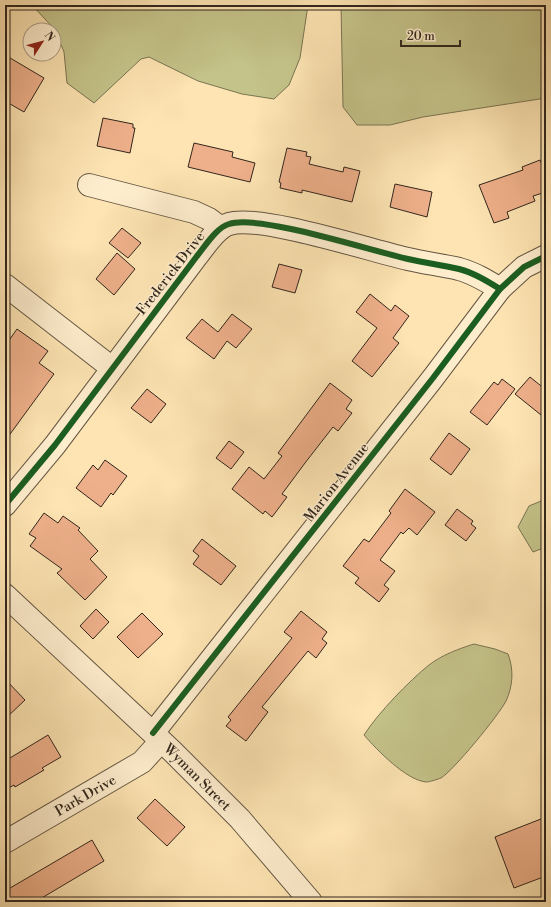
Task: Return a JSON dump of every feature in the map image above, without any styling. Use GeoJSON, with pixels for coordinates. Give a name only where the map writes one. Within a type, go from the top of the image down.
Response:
{"type":"FeatureCollection","features":[{"type":"Feature","properties":{"kind":"street"},"geometry":{"type":"LineString","coordinates":[[89,185],[194,212],[210,219],[221,228]]}},
{"type":"Feature","properties":{"kind":"street","name":"Frederick Drive"},"geometry":{"type":"LineString","coordinates":[[5,505],[55,445],[197,256],[221,228],[229,224],[237,222],[283,228],[408,259],[459,269],[475,275],[500,289]]}},
{"type":"Feature","properties":{"kind":"street","name":"Marion Avenue"},"geometry":{"type":"LineString","coordinates":[[157,737],[434,378],[500,289],[524,267],[546,256]]}},
{"type":"Feature","properties":{"kind":"street"},"geometry":{"type":"LineString","coordinates":[[5,285],[112,368]]}},
{"type":"Feature","properties":{"kind":"street","name":"Wyman Street"},"geometry":{"type":"LineString","coordinates":[[5,595],[157,737],[240,819],[310,902]]}},
{"type":"Feature","properties":{"kind":"street","name":"Park Drive"},"geometry":{"type":"LineString","coordinates":[[5,842],[142,762],[157,737]]}},
{"type":"Feature","properties":{"kind":"shaded area"},"geometry":{"type":"Polygon","coordinates":[[[32,5],[308,5],[300,58],[289,85],[274,99],[242,94],[198,81],[149,57],[141,59],[94,103],[67,83],[64,52],[62,47],[62,22],[48,22],[32,5]]]}},
{"type":"Feature","properties":{"kind":"shaded area"},"geometry":{"type":"Polygon","coordinates":[[[341,5],[546,5],[546,98],[423,117],[390,125],[357,125],[343,107],[341,5]]]}},
{"type":"Feature","properties":{"kind":"shaded area"},"geometry":{"type":"Polygon","coordinates":[[[546,499],[546,547],[533,552],[518,527],[529,506],[546,499]]]}},
{"type":"Feature","properties":{"kind":"shaded area"},"geometry":{"type":"Polygon","coordinates":[[[474,644],[508,654],[512,678],[506,701],[486,730],[447,773],[441,778],[430,782],[418,780],[392,763],[364,735],[377,717],[394,698],[429,665],[439,658],[474,644]]]}},
{"type":"Feature","properties":{"kind":"building"},"geometry":{"type":"Polygon","coordinates":[[[5,55],[44,78],[24,112],[5,101],[5,55]]]}},
{"type":"Feature","properties":{"kind":"building"},"geometry":{"type":"Polygon","coordinates":[[[103,118],[133,124],[133,128],[135,128],[130,153],[97,146],[103,118]]]}},
{"type":"Feature","properties":{"kind":"building"},"geometry":{"type":"Polygon","coordinates":[[[194,143],[233,152],[232,157],[255,163],[250,182],[188,167],[194,143]]]}},
{"type":"Feature","properties":{"kind":"building"},"geometry":{"type":"Polygon","coordinates":[[[287,148],[307,152],[306,156],[311,157],[309,164],[343,172],[344,167],[360,171],[352,202],[302,190],[302,193],[280,188],[281,183],[279,182],[287,148]]]}},
{"type":"Feature","properties":{"kind":"building"},"geometry":{"type":"Polygon","coordinates":[[[540,160],[543,167],[546,166],[546,192],[533,196],[535,201],[507,212],[509,218],[494,223],[479,185],[523,170],[522,167],[540,160]]]}},
{"type":"Feature","properties":{"kind":"building"},"geometry":{"type":"Polygon","coordinates":[[[395,184],[432,192],[427,217],[390,207],[395,184]]]}},
{"type":"Feature","properties":{"kind":"building"},"geometry":{"type":"Polygon","coordinates":[[[122,228],[141,243],[128,258],[109,243],[122,228]]]}},
{"type":"Feature","properties":{"kind":"building"},"geometry":{"type":"Polygon","coordinates":[[[117,253],[135,269],[114,295],[96,279],[117,253]]]}},
{"type":"Feature","properties":{"kind":"building"},"geometry":{"type":"Polygon","coordinates":[[[279,264],[302,270],[295,293],[272,287],[279,264]]]}},
{"type":"Feature","properties":{"kind":"building"},"geometry":{"type":"Polygon","coordinates":[[[370,294],[391,311],[395,305],[409,316],[393,338],[399,343],[372,377],[352,361],[377,328],[356,312],[370,294]]]}},
{"type":"Feature","properties":{"kind":"building"},"geometry":{"type":"Polygon","coordinates":[[[232,314],[252,329],[236,348],[227,341],[214,359],[186,338],[202,319],[218,332],[232,314]]]}},
{"type":"Feature","properties":{"kind":"building"},"geometry":{"type":"Polygon","coordinates":[[[17,329],[48,351],[39,363],[54,374],[5,441],[5,346],[17,329]]]}},
{"type":"Feature","properties":{"kind":"building"},"geometry":{"type":"Polygon","coordinates":[[[530,377],[546,390],[546,419],[515,394],[530,377]]]}},
{"type":"Feature","properties":{"kind":"building"},"geometry":{"type":"Polygon","coordinates":[[[502,379],[515,389],[487,425],[470,412],[494,382],[498,385],[502,379]]]}},
{"type":"Feature","properties":{"kind":"building"},"geometry":{"type":"Polygon","coordinates":[[[330,383],[352,400],[346,409],[352,413],[338,431],[333,427],[305,463],[282,494],[287,497],[272,517],[265,511],[263,514],[232,489],[249,467],[264,479],[282,456],[278,453],[330,383]]]}},
{"type":"Feature","properties":{"kind":"building"},"geometry":{"type":"Polygon","coordinates":[[[147,389],[166,404],[151,423],[131,408],[147,389]]]}},
{"type":"Feature","properties":{"kind":"building"},"geometry":{"type":"Polygon","coordinates":[[[449,433],[470,449],[451,475],[430,459],[449,433]]]}},
{"type":"Feature","properties":{"kind":"building"},"geometry":{"type":"Polygon","coordinates":[[[229,441],[244,452],[231,469],[216,458],[229,441]]]}},
{"type":"Feature","properties":{"kind":"building"},"geometry":{"type":"Polygon","coordinates":[[[105,460],[127,476],[113,495],[111,493],[101,507],[76,488],[93,465],[98,470],[105,460]]]}},
{"type":"Feature","properties":{"kind":"building"},"geometry":{"type":"Polygon","coordinates":[[[405,489],[435,512],[417,535],[409,528],[403,534],[401,532],[380,560],[395,571],[384,585],[389,589],[379,602],[355,583],[359,578],[343,566],[364,539],[369,542],[391,513],[389,511],[405,489]]]}},
{"type":"Feature","properties":{"kind":"building"},"geometry":{"type":"Polygon","coordinates":[[[457,509],[473,521],[471,524],[476,528],[466,541],[445,525],[457,509]]]}},
{"type":"Feature","properties":{"kind":"building"},"geometry":{"type":"Polygon","coordinates":[[[44,513],[58,523],[63,516],[80,528],[78,530],[98,551],[90,559],[107,577],[85,600],[57,573],[62,569],[30,546],[36,538],[29,534],[44,513]]]}},
{"type":"Feature","properties":{"kind":"building"},"geometry":{"type":"Polygon","coordinates":[[[202,539],[236,566],[221,585],[193,564],[199,556],[193,551],[202,539]]]}},
{"type":"Feature","properties":{"kind":"building"},"geometry":{"type":"Polygon","coordinates":[[[96,609],[109,622],[93,639],[80,626],[96,609]]]}},
{"type":"Feature","properties":{"kind":"building"},"geometry":{"type":"Polygon","coordinates":[[[301,611],[327,632],[322,639],[327,643],[316,658],[308,651],[262,707],[268,712],[246,741],[226,726],[231,720],[228,717],[292,638],[284,632],[301,611]]]}},
{"type":"Feature","properties":{"kind":"building"},"geometry":{"type":"Polygon","coordinates":[[[142,613],[163,634],[138,658],[117,637],[142,613]]]}},
{"type":"Feature","properties":{"kind":"building"},"geometry":{"type":"Polygon","coordinates":[[[5,679],[25,700],[5,719],[5,679]]]}},
{"type":"Feature","properties":{"kind":"building"},"geometry":{"type":"Polygon","coordinates":[[[48,735],[61,757],[42,768],[44,770],[15,787],[14,785],[5,790],[5,761],[48,735]]]}},
{"type":"Feature","properties":{"kind":"building"},"geometry":{"type":"Polygon","coordinates":[[[155,799],[185,827],[167,846],[137,818],[155,799]]]}},
{"type":"Feature","properties":{"kind":"building"},"geometry":{"type":"Polygon","coordinates":[[[546,817],[546,876],[514,888],[495,837],[546,817]]]}},
{"type":"Feature","properties":{"kind":"building"},"geometry":{"type":"Polygon","coordinates":[[[92,840],[104,861],[35,902],[5,902],[5,891],[92,840]]]}},
{"type":"Feature","properties":{"kind":"cycle path"},"geometry":{"type":"LineString","coordinates":[[5,505],[55,445],[208,242],[224,226],[244,222],[265,224],[316,235],[408,259],[459,269],[475,275],[500,289]]}},
{"type":"Feature","properties":{"kind":"cycle path"},"geometry":{"type":"LineString","coordinates":[[153,733],[433,378],[500,289],[524,267],[546,256]]}}]}
